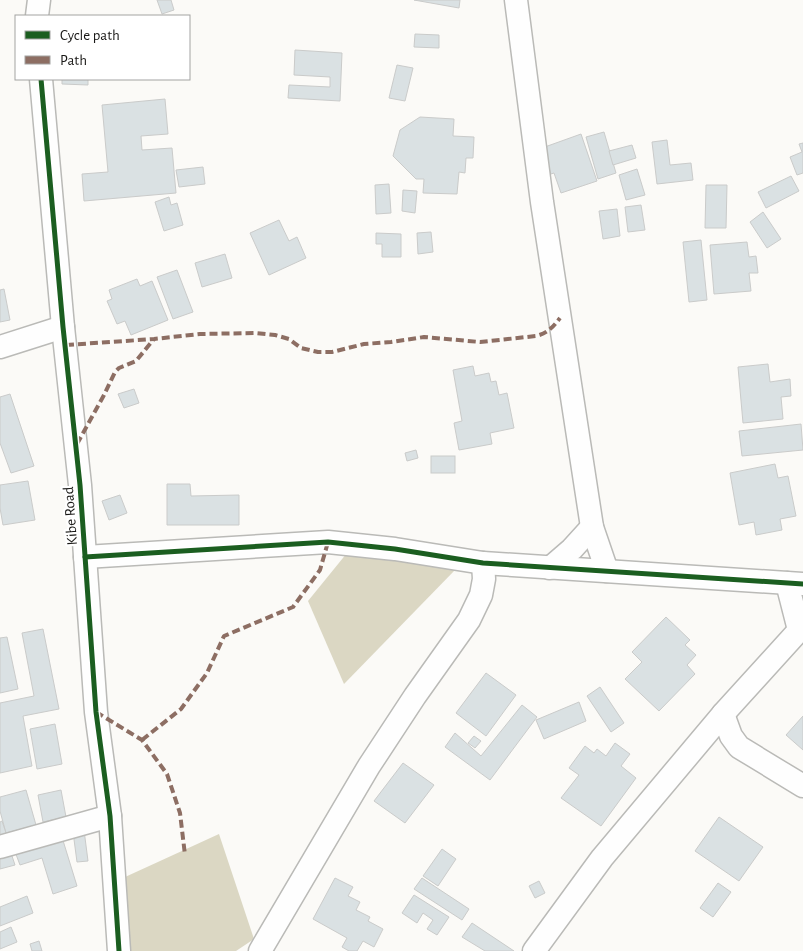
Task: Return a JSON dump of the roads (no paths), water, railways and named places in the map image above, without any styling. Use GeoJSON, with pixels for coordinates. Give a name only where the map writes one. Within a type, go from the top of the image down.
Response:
{"type":"FeatureCollection","features":[{"type":"Feature","properties":{"kind":"street"},"geometry":{"type":"LineString","coordinates":[[37,15],[38,0]]}},
{"type":"Feature","properties":{"kind":"street"},"geometry":{"type":"LineString","coordinates":[[516,0],[542,202],[592,527],[607,571]]}},
{"type":"Feature","properties":{"kind":"street","name":"Kibe Road"},"geometry":{"type":"LineString","coordinates":[[41,80],[63,327],[76,434],[96,712],[110,816],[119,951]]}},
{"type":"Feature","properties":{"kind":"street"},"geometry":{"type":"LineString","coordinates":[[0,347],[63,327]]}},
{"type":"Feature","properties":{"kind":"street"},"geometry":{"type":"LineString","coordinates":[[550,568],[592,527]]}},
{"type":"Feature","properties":{"kind":"street"},"geometry":{"type":"LineString","coordinates":[[85,557],[328,542],[394,549],[482,563],[795,584],[801,628],[723,714],[602,858],[534,951]]}},
{"type":"Feature","properties":{"kind":"street"},"geometry":{"type":"LineString","coordinates":[[260,951],[369,766],[414,696],[469,620],[481,595],[484,579],[482,563]]}},
{"type":"Feature","properties":{"kind":"street"},"geometry":{"type":"LineString","coordinates":[[723,714],[731,736],[739,747],[803,786]]}},
{"type":"Feature","properties":{"kind":"street"},"geometry":{"type":"LineString","coordinates":[[0,846],[110,816]]}}]}
